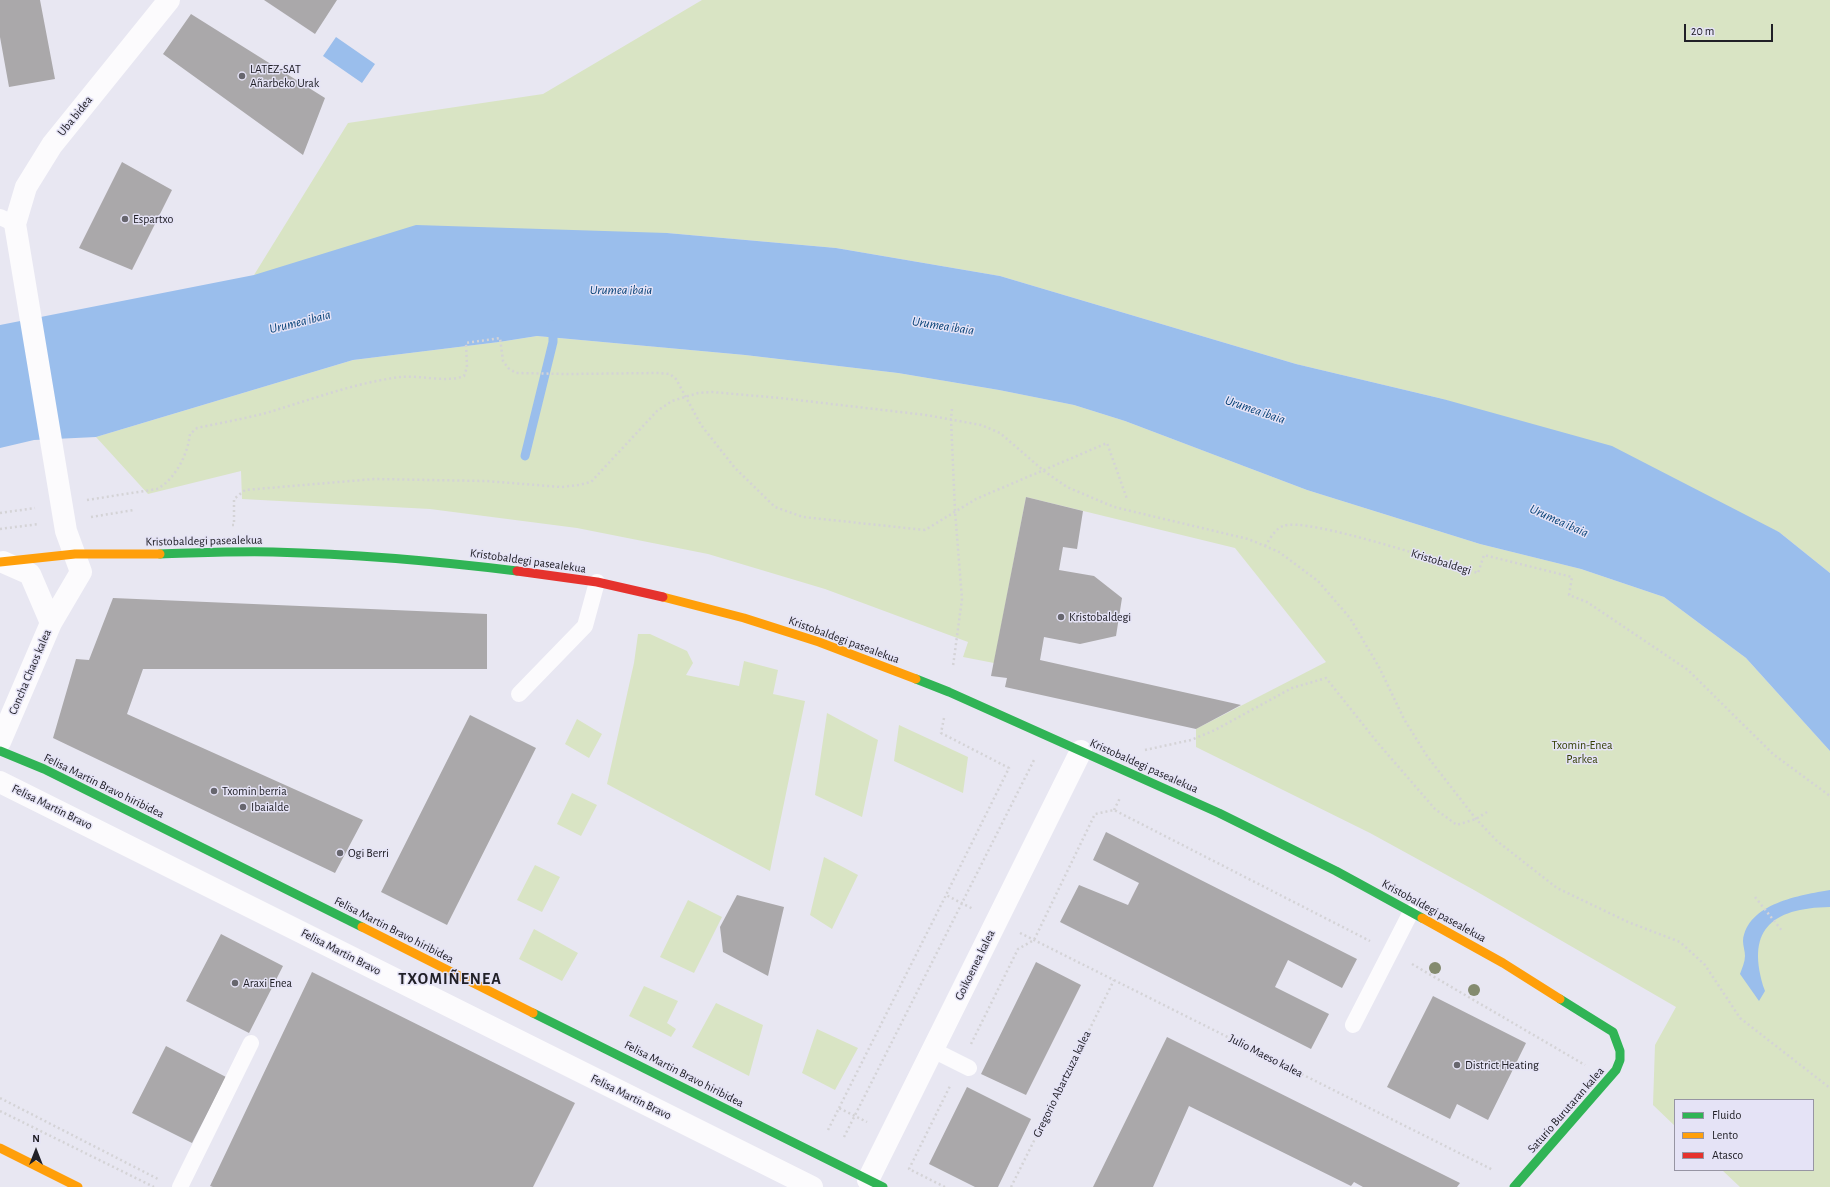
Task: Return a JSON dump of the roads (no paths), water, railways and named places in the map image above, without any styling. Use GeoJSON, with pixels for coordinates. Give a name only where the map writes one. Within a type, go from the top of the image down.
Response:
{"type":"FeatureCollection","features":[{"type":"Feature","properties":{"kind":"street","name":"Uba bidea"},"geometry":{"type":"LineString","coordinates":[[74,554],[66,531],[18,248],[7,220],[52,145],[169,0]]}},
{"type":"Feature","properties":{"kind":"street","name":"Kristobaldegi pasealekua"},"geometry":{"type":"LineString","coordinates":[[2,562],[74,554],[113,555],[271,552],[366,556],[462,564],[597,582],[652,594],[744,618],[819,642],[949,692],[1220,813],[1309,857],[1411,912],[1502,963],[1604,1025]]}},
{"type":"Feature","properties":{"kind":"street","name":"Concha Chaos kalea"},"geometry":{"type":"LineString","coordinates":[[0,742],[51,623],[81,572],[74,554]]}},
{"type":"Feature","properties":{"kind":"street","name":"Concha Chaos kalea"},"geometry":{"type":"LineString","coordinates":[[2,562],[30,574],[51,623]]}},
{"type":"Feature","properties":{"kind":"street","name":"Felisa Martin Bravo hiribidea"},"geometry":{"type":"LineString","coordinates":[[0,751],[44,769],[876,1183]]}},
{"type":"Feature","properties":{"kind":"street","name":"Goikoenea kalea"},"geometry":{"type":"LineString","coordinates":[[876,1183],[933,1050],[1081,751]]}},
{"type":"Feature","properties":{"kind":"street","name":"Felisa Martin Bravo"},"geometry":{"type":"LineString","coordinates":[[0,782],[812,1187]]}},
{"type":"Feature","properties":{"kind":"street","name":"Saturio Burutaran kalea"},"geometry":{"type":"LineString","coordinates":[[1514,1187],[1616,1070],[1620,1061],[1621,1051],[1619,1041],[1613,1032],[1604,1025]]}},
{"type":"Feature","properties":{"kind":"street"},"geometry":{"type":"LineString","coordinates":[[0,1148],[78,1187]]}},
{"type":"Feature","properties":{"kind":"lane"},"geometry":{"type":"LineString","coordinates":[[519,694],[585,626],[597,582]]}},
{"type":"Feature","properties":{"kind":"lane"},"geometry":{"type":"LineString","coordinates":[[1353,1025],[1411,912]]}},
{"type":"Feature","properties":{"kind":"lane"},"geometry":{"type":"LineString","coordinates":[[180,1187],[251,1043]]}},
{"type":"Feature","properties":{"kind":"lane"},"geometry":{"type":"LineString","coordinates":[[933,1050],[965,1066]]}},
{"type":"Feature","properties":{"kind":"water"},"geometry":{"type":"Polygon","coordinates":[[[336,37],[375,64],[362,83],[323,56],[336,37]]]}},
{"type":"Feature","properties":{"kind":"water","name":"Urumea ibaia"},"geometry":{"type":"Polygon","coordinates":[[[416,225],[667,233],[836,248],[1000,276],[1296,364],[1443,399],[1612,446],[1779,532],[1830,573],[1830,751],[1746,658],[1664,597],[1581,569],[1480,544],[1307,490],[1125,421],[1074,405],[999,390],[898,373],[745,355],[537,336],[353,360],[96,437],[34,440],[0,448],[0,325],[254,275],[416,225]]]}},
{"type":"Feature","properties":{"kind":"water"},"geometry":{"type":"Polygon","coordinates":[[[1830,890],[1830,907],[1809,908],[1792,912],[1778,918],[1768,927],[1761,938],[1758,953],[1765,991],[1759,1001],[1740,974],[1745,958],[1743,941],[1747,928],[1754,918],[1765,909],[1777,903],[1791,898],[1830,890]]]}},
{"type":"Feature","properties":{"kind":"waterway"},"geometry":{"type":"LineString","coordinates":[[525,456],[553,342],[553,325]]}},
{"type":"Feature","properties":{"kind":"place","name":"LATEZ-SAT Añarbeko Urak"},"geometry":{"type":"Point","coordinates":[242,76]}},
{"type":"Feature","properties":{"kind":"place","name":"Espartxo"},"geometry":{"type":"Point","coordinates":[125,219]}},
{"type":"Feature","properties":{"kind":"place","name":"Kristobaldegi"},"geometry":{"type":"Point","coordinates":[1061,617]}},
{"type":"Feature","properties":{"kind":"place","name":"Txomin berria"},"geometry":{"type":"Point","coordinates":[214,791]}},
{"type":"Feature","properties":{"kind":"place","name":"Ibaialde"},"geometry":{"type":"Point","coordinates":[243,807]}},
{"type":"Feature","properties":{"kind":"place","name":"Ogi Berri"},"geometry":{"type":"Point","coordinates":[340,853]}},
{"type":"Feature","properties":{"kind":"place","name":"Araxi Enea"},"geometry":{"type":"Point","coordinates":[235,983]}},
{"type":"Feature","properties":{"kind":"place","name":"District Heating"},"geometry":{"type":"Point","coordinates":[1457,1065]}},
{"type":"Feature","properties":{"kind":"district","name":"TXOMIÑENEA"},"geometry":{"type":"Point","coordinates":[450,979]}},
{"type":"Feature","properties":{"kind":"park label","name":"Txomin-Enea Parkea"},"geometry":{"type":"Point","coordinates":[1582,752]}}]}
